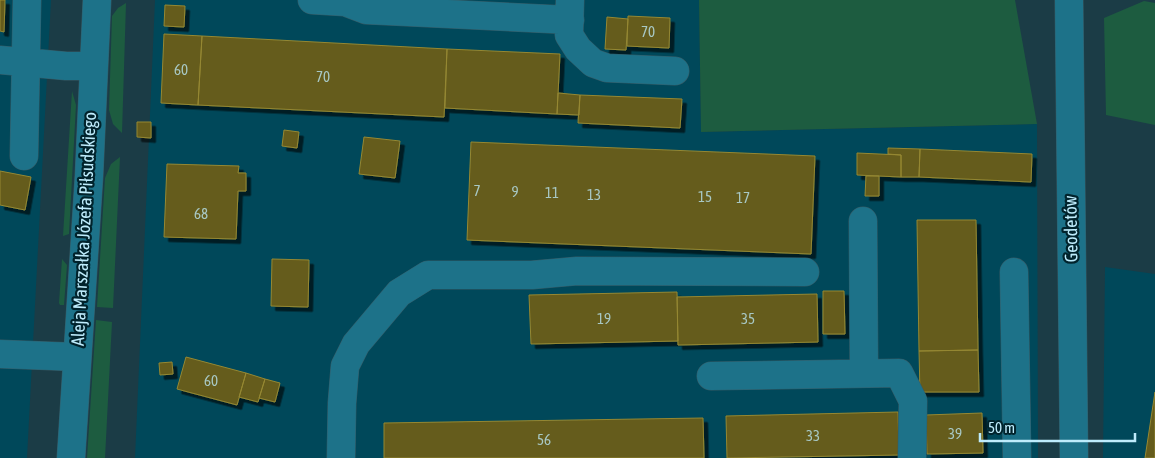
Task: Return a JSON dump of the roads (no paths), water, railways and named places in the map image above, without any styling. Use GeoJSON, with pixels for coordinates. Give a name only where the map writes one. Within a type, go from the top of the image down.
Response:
{"type":"FeatureCollection","features":[{"type":"Feature","properties":{"kind":"street"},"geometry":{"type":"LineString","coordinates":[[24,156],[26,91],[13,61],[27,0]]}},
{"type":"Feature","properties":{"kind":"street","name":"Aleja Marszałka Józefa Piłsudskiego"},"geometry":{"type":"LineString","coordinates":[[71,458],[89,176],[97,0]]}},
{"type":"Feature","properties":{"kind":"street"},"geometry":{"type":"LineString","coordinates":[[312,0],[345,2],[366,10],[570,10],[569,35],[578,48],[593,62],[607,68],[675,71]]}},
{"type":"Feature","properties":{"kind":"street","name":"Geodetów"},"geometry":{"type":"LineString","coordinates":[[1069,0],[1074,458]]}},
{"type":"Feature","properties":{"kind":"street"},"geometry":{"type":"LineString","coordinates":[[13,61],[94,66]]}},
{"type":"Feature","properties":{"kind":"street"},"geometry":{"type":"LineString","coordinates":[[863,221],[864,373]]}},
{"type":"Feature","properties":{"kind":"street"},"geometry":{"type":"LineString","coordinates":[[341,458],[345,366],[356,344],[400,293],[428,275],[532,275],[577,271],[805,272]]}},
{"type":"Feature","properties":{"kind":"street"},"geometry":{"type":"LineString","coordinates":[[1014,272],[1017,458]]}},
{"type":"Feature","properties":{"kind":"street"},"geometry":{"type":"LineString","coordinates":[[0,354],[77,357]]}},
{"type":"Feature","properties":{"kind":"street"},"geometry":{"type":"LineString","coordinates":[[711,376],[899,373],[913,401],[912,458]]}}]}
